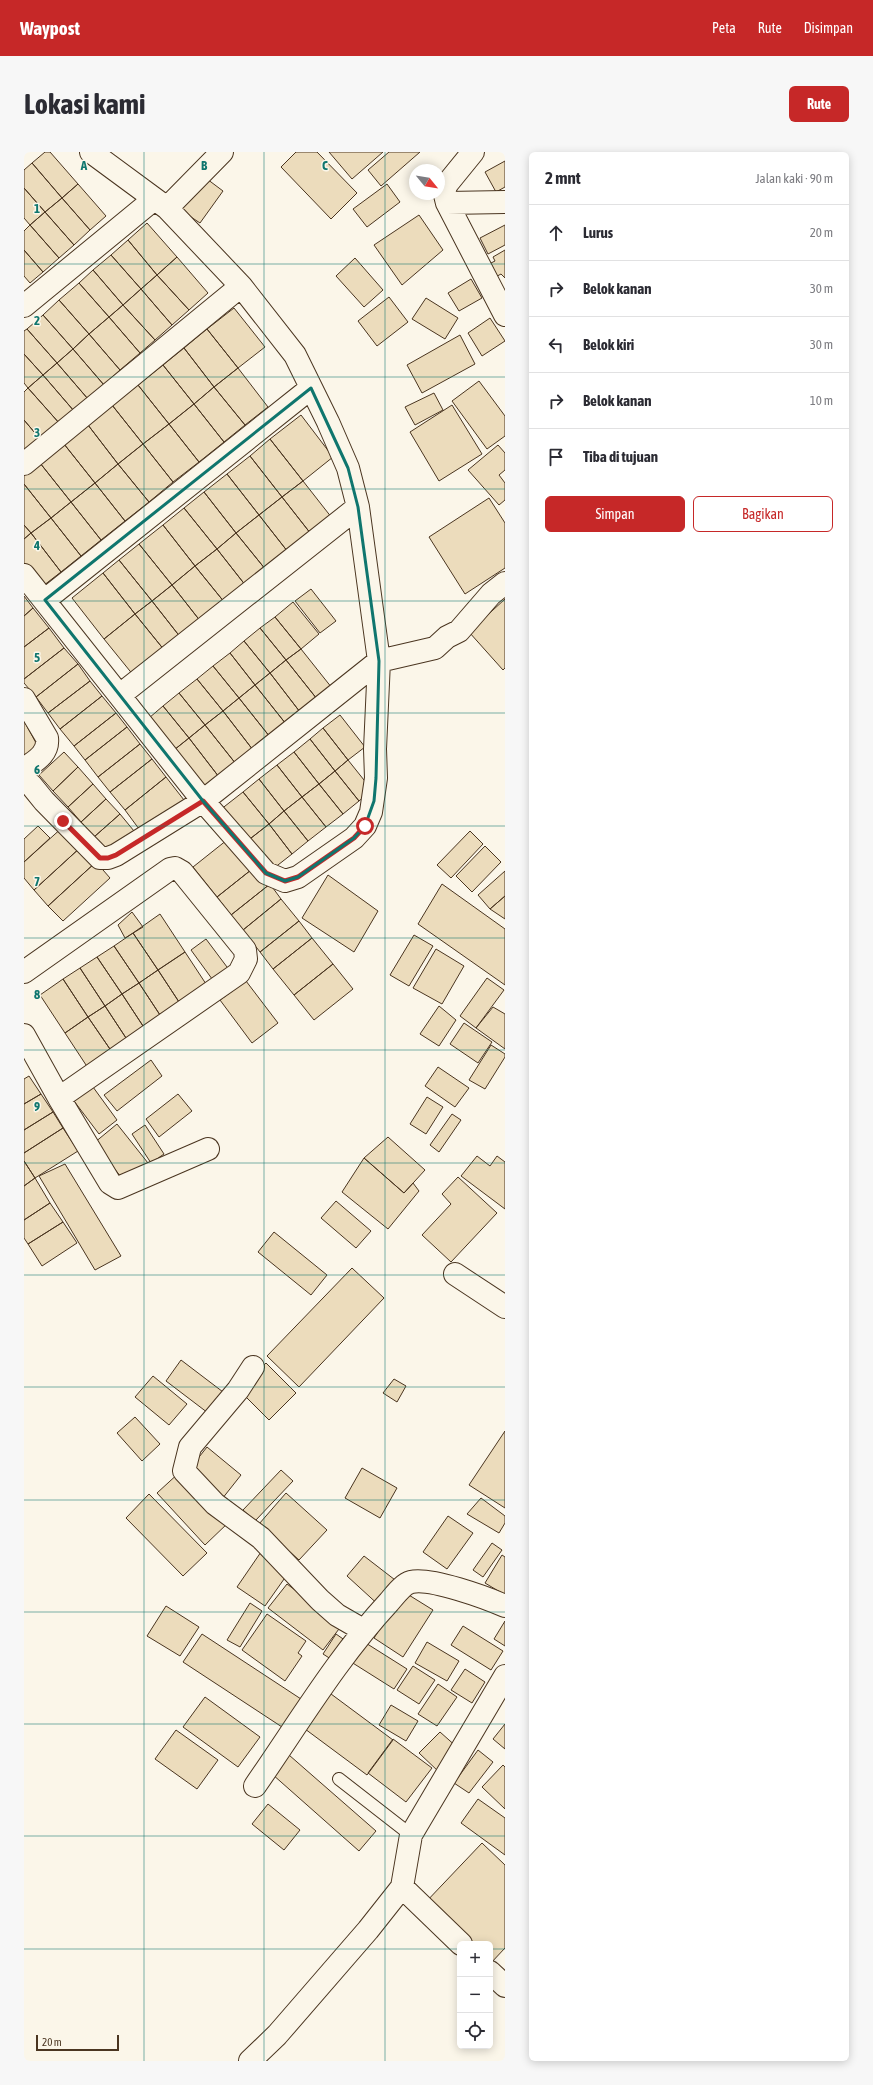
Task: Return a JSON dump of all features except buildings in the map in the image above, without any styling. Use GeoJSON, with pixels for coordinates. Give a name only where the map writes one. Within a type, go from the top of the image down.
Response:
{"type":"FeatureCollection","features":[{"type":"Feature","properties":{"kind":"street"},"geometry":{"type":"LineString","coordinates":[[24,575],[203,801],[266,873],[285,881],[298,877],[354,838],[365,826],[374,801],[379,661],[358,507],[348,468],[294,355],[241,286],[160,204],[91,152]]}},
{"type":"Feature","properties":{"kind":"street"},"geometry":{"type":"LineString","coordinates":[[24,306],[160,204],[222,152]]}},
{"type":"Feature","properties":{"kind":"street"},"geometry":{"type":"LineString","coordinates":[[473,152],[447,184],[444,191],[447,203],[505,315]]}},
{"type":"Feature","properties":{"kind":"street"},"geometry":{"type":"LineString","coordinates":[[447,203],[505,202]]}},
{"type":"Feature","properties":{"kind":"street"},"geometry":{"type":"LineString","coordinates":[[24,464],[241,286]]}},
{"type":"Feature","properties":{"kind":"street"},"geometry":{"type":"LineString","coordinates":[[45,600],[311,388]]}},
{"type":"Feature","properties":{"kind":"street"},"geometry":{"type":"LineString","coordinates":[[120,695],[358,507]]}},
{"type":"Feature","properties":{"kind":"street"},"geometry":{"type":"LineString","coordinates":[[24,699],[47,738],[48,744],[43,755],[28,777],[44,802],[100,858],[108,858],[116,855],[203,801],[379,661],[435,648],[447,637],[458,630],[491,594],[505,584]]}},
{"type":"Feature","properties":{"kind":"street"},"geometry":{"type":"LineString","coordinates":[[24,972],[170,869],[175,868],[182,872],[245,950],[246,959],[239,973],[59,1098]]}},
{"type":"Feature","properties":{"kind":"street"},"geometry":{"type":"LineString","coordinates":[[24,1035],[59,1098],[110,1183],[118,1188],[208,1149]]}},
{"type":"Feature","properties":{"kind":"street"},"geometry":{"type":"LineString","coordinates":[[454,1274],[505,1307]]}},
{"type":"Feature","properties":{"kind":"street"},"geometry":{"type":"LineString","coordinates":[[254,1367],[238,1390],[190,1447],[184,1471],[215,1504],[260,1538],[320,1600],[337,1615],[363,1630]]}},
{"type":"Feature","properties":{"kind":"street"},"geometry":{"type":"LineString","coordinates":[[255,1786],[363,1630],[399,1591],[410,1582],[419,1581],[448,1587],[505,1606]]}},
{"type":"Feature","properties":{"kind":"street"},"geometry":{"type":"LineString","coordinates":[[250,2061],[282,2030],[368,1930],[402,1887],[411,1835],[505,1676]]}},
{"type":"Feature","properties":{"kind":"street"},"geometry":{"type":"LineString","coordinates":[[402,1887],[458,1941]]}},
{"type":"Feature","properties":{"kind":"street"},"geometry":{"type":"LineString","coordinates":[[493,1975],[505,1986]]}},
{"type":"Feature","properties":{"kind":"lane"},"geometry":{"type":"LineString","coordinates":[[339,1779],[411,1835]]}},
{"type":"Feature","properties":{"kind":"highlighted area"},"geometry":{"type":"Polygon","coordinates":[[[311,388],[348,468],[358,507],[379,661],[376,778],[374,801],[365,826],[354,838],[298,877],[285,881],[266,873],[203,801],[45,600],[311,388]]]}},
{"type":"Feature","properties":{"kind":"route"},"geometry":{"type":"LineString","coordinates":[[63,821],[92,852],[100,858],[108,858],[116,855],[203,801],[266,873],[285,881],[298,877],[354,838],[365,826]]}}]}
